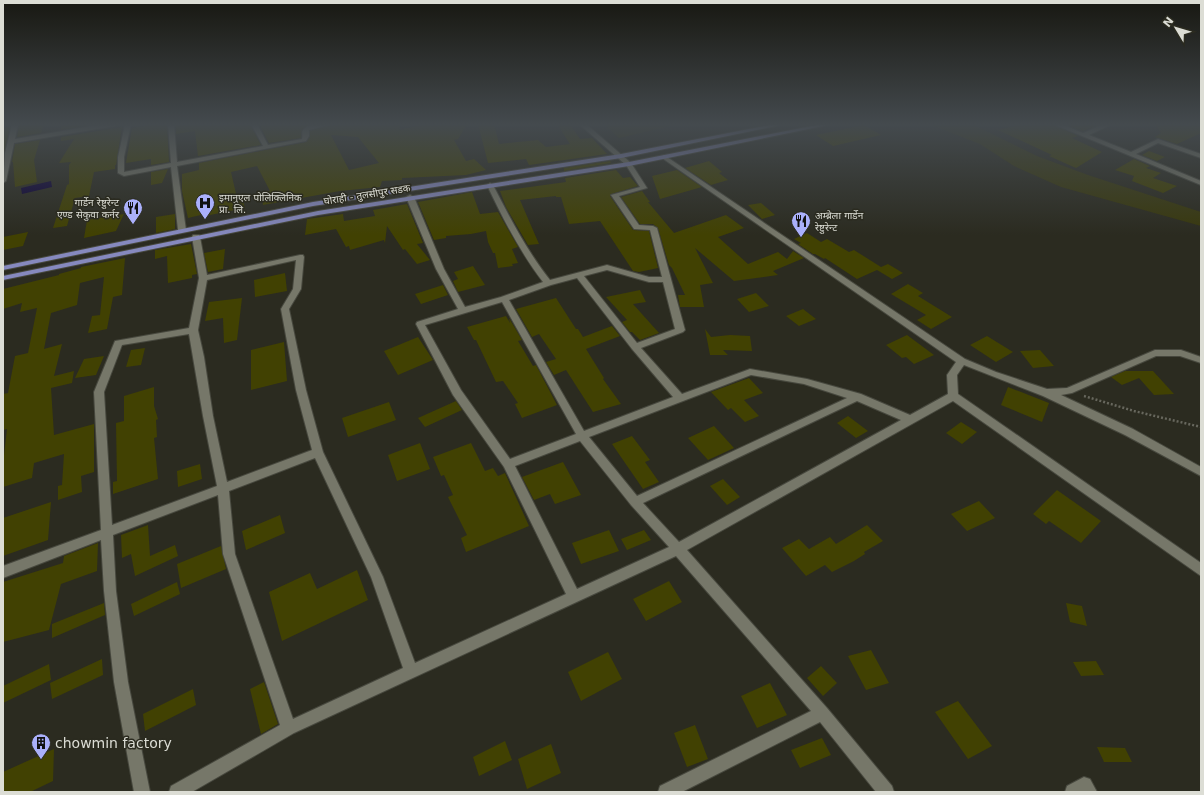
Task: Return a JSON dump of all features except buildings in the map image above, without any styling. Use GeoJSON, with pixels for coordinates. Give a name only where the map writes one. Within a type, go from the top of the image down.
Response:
{"type":"FeatureCollection","features":[{"type":"Feature","properties":{"kind":"main road","name":"घोराही - तुलसीपुर सडक"},"geometry":{"type":"LineString","coordinates":[[3,268],[313,204],[588,161]]}},
{"type":"Feature","properties":{"kind":"main road","name":"घोराही - तुलसीपुर सडक"},"geometry":{"type":"LineString","coordinates":[[3,278],[318,212],[644,161]]}},
{"type":"Feature","properties":{"kind":"main road"},"geometry":{"type":"LineString","coordinates":[[217,223],[219,233]]}},
{"type":"Feature","properties":{"kind":"street"},"geometry":{"type":"LineString","coordinates":[[3,181],[6,174],[7,161]]}},
{"type":"Feature","properties":{"kind":"street"},"geometry":{"type":"LineString","coordinates":[[121,161],[121,173],[132,173],[195,161]]}},
{"type":"Feature","properties":{"kind":"street"},"geometry":{"type":"LineString","coordinates":[[173,161],[182,230]]}},
{"type":"Feature","properties":{"kind":"street"},"geometry":{"type":"LineString","coordinates":[[626,161],[644,188],[615,195],[637,227],[653,228],[665,279],[680,330],[635,347]]}},
{"type":"Feature","properties":{"kind":"street"},"geometry":{"type":"LineString","coordinates":[[670,161],[962,361],[1047,394],[1129,432],[1201,472]]}},
{"type":"Feature","properties":{"kind":"street"},"geometry":{"type":"LineString","coordinates":[[1149,161],[1201,183]]}},
{"type":"Feature","properties":{"kind":"street"},"geometry":{"type":"LineString","coordinates":[[490,185],[508,221],[531,261],[548,283]]}},
{"type":"Feature","properties":{"kind":"street"},"geometry":{"type":"LineString","coordinates":[[410,197],[440,269],[463,310]]}},
{"type":"Feature","properties":{"kind":"street"},"geometry":{"type":"LineString","coordinates":[[196,238],[203,278],[193,330],[199,356],[208,416],[223,488],[229,554],[288,728]]}},
{"type":"Feature","properties":{"kind":"street"},"geometry":{"type":"LineString","coordinates":[[203,278],[300,257],[297,289],[285,309],[301,390],[318,452],[377,577],[412,671]]}},
{"type":"Feature","properties":{"kind":"street"},"geometry":{"type":"LineString","coordinates":[[574,597],[508,464],[457,392],[420,324],[504,299],[548,283],[607,267],[649,280],[665,279]]}},
{"type":"Feature","properties":{"kind":"street"},"geometry":{"type":"LineString","coordinates":[[579,275],[635,347],[680,399]]}},
{"type":"Feature","properties":{"kind":"street"},"geometry":{"type":"LineString","coordinates":[[504,299],[582,436],[634,502],[678,549],[822,713],[886,792]]}},
{"type":"Feature","properties":{"kind":"street"},"geometry":{"type":"LineString","coordinates":[[142,792],[121,682],[110,592],[99,392],[118,343],[193,330]]}},
{"type":"Feature","properties":{"kind":"street"},"geometry":{"type":"LineString","coordinates":[[1047,394],[1068,391],[1155,353],[1181,353],[1201,360]]}},
{"type":"Feature","properties":{"kind":"street"},"geometry":{"type":"LineString","coordinates":[[953,396],[952,375],[962,361]]}},
{"type":"Feature","properties":{"kind":"street"},"geometry":{"type":"LineString","coordinates":[[508,464],[750,372],[804,381],[857,397],[910,420]]}},
{"type":"Feature","properties":{"kind":"street"},"geometry":{"type":"LineString","coordinates":[[177,792],[288,728],[678,549],[953,396]]}},
{"type":"Feature","properties":{"kind":"street"},"geometry":{"type":"LineString","coordinates":[[953,396],[1201,570]]}},
{"type":"Feature","properties":{"kind":"street"},"geometry":{"type":"LineString","coordinates":[[634,502],[857,397]]}},
{"type":"Feature","properties":{"kind":"street"},"geometry":{"type":"LineString","coordinates":[[3,572],[318,452]]}},
{"type":"Feature","properties":{"kind":"street"},"geometry":{"type":"LineString","coordinates":[[666,792],[822,713]]}},
{"type":"Feature","properties":{"kind":"street"},"geometry":{"type":"LineString","coordinates":[[1073,792],[1084,785],[1089,792]]}},
{"type":"Feature","properties":{"kind":"path"},"geometry":{"type":"LineString","coordinates":[[1068,391],[1134,411],[1201,427]]}},
{"type":"Feature","properties":{"kind":"shaded area"},"geometry":{"type":"Polygon","coordinates":[[[1006,161],[1051,161],[1201,212],[1201,226],[1061,187],[1006,161]]]}},
{"type":"Feature","properties":{"kind":"shaded area"},"geometry":{"type":"Polygon","coordinates":[[[51,181],[52,187],[22,194],[21,188],[51,181]]]}},
{"type":"Feature","properties":{"kind":"place","name":"इमानुएल पोलिक्लिनिक प्रा. लि."},"geometry":{"type":"Point","coordinates":[205,220]}},
{"type":"Feature","properties":{"kind":"place","name":"गार्डेन रेष्टुरेन्ट एण्ड सेकुवा कर्नर"},"geometry":{"type":"Point","coordinates":[133,225]}},
{"type":"Feature","properties":{"kind":"place","name":"अम्ब्रेला गार्डेन रेष्टुरेन्ट"},"geometry":{"type":"Point","coordinates":[801,238]}},
{"type":"Feature","properties":{"kind":"place","name":"chowmin factory"},"geometry":{"type":"Point","coordinates":[41,760]}}]}
